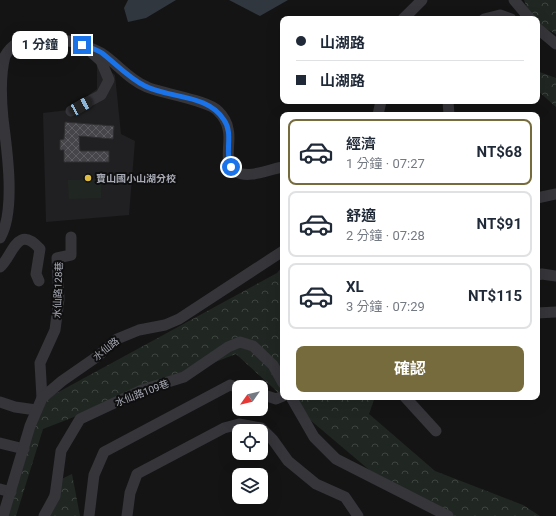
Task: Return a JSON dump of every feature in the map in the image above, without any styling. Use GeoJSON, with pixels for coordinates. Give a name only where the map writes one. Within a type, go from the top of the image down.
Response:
{"type":"FeatureCollection","features":[{"type":"Feature","properties":{"kind":"street"},"geometry":{"type":"LineString","coordinates":[[405,16],[413,0]]}},
{"type":"Feature","properties":{"kind":"street"},"geometry":{"type":"LineString","coordinates":[[406,16],[422,0]]}},
{"type":"Feature","properties":{"kind":"street"},"geometry":{"type":"LineString","coordinates":[[514,0],[527,16]]}},
{"type":"Feature","properties":{"kind":"street"},"geometry":{"type":"LineString","coordinates":[[540,31],[556,44]]}},
{"type":"Feature","properties":{"kind":"street"},"geometry":{"type":"LineString","coordinates":[[0,238],[5,230],[9,206],[7,158],[0,96],[0,67],[6,55],[23,39],[38,36],[56,38],[82,45],[100,52],[133,79],[146,87],[206,103],[217,110],[226,121],[229,130],[229,162],[235,171],[242,174],[256,173],[280,168]]}},
{"type":"Feature","properties":{"kind":"street"},"geometry":{"type":"LineString","coordinates":[[71,111],[101,95],[109,80],[101,61],[82,45]]}},
{"type":"Feature","properties":{"kind":"street"},"geometry":{"type":"LineString","coordinates":[[540,197],[556,194]]}},
{"type":"Feature","properties":{"kind":"street","name":"水仙路128巷"},"geometry":{"type":"LineString","coordinates":[[42,398],[40,363],[55,330],[59,299],[57,258],[71,255],[71,237]]}},
{"type":"Feature","properties":{"kind":"street"},"geometry":{"type":"LineString","coordinates":[[0,267],[14,245],[23,240],[29,240],[40,249],[36,274],[39,281]]}},
{"type":"Feature","properties":{"kind":"street","name":"水仙路"},"geometry":{"type":"LineString","coordinates":[[3,516],[6,490],[24,449],[36,410],[42,398],[62,381],[98,356],[117,338],[139,330],[165,325],[179,319],[280,253]]}},
{"type":"Feature","properties":{"kind":"street"},"geometry":{"type":"LineString","coordinates":[[540,274],[556,276]]}},
{"type":"Feature","properties":{"kind":"street"},"geometry":{"type":"LineString","coordinates":[[540,313],[556,312]]}},
{"type":"Feature","properties":{"kind":"street","name":"水仙路109巷"},"geometry":{"type":"LineString","coordinates":[[44,516],[55,496],[61,451],[80,419],[142,390],[184,377],[228,347],[240,342],[253,346],[273,365],[280,378]]}},
{"type":"Feature","properties":{"kind":"street"},"geometry":{"type":"LineString","coordinates":[[89,516],[94,474],[104,452],[230,385],[232,386]]}},
{"type":"Feature","properties":{"kind":"street"},"geometry":{"type":"LineString","coordinates":[[268,396],[276,399],[280,397]]}},
{"type":"Feature","properties":{"kind":"street"},"geometry":{"type":"LineString","coordinates":[[293,400],[314,437],[336,459],[448,516]]}},
{"type":"Feature","properties":{"kind":"street"},"geometry":{"type":"LineString","coordinates":[[408,400],[436,431]]}},
{"type":"Feature","properties":{"kind":"street"},"geometry":{"type":"LineString","coordinates":[[0,402],[15,407],[36,410]]}},
{"type":"Feature","properties":{"kind":"street"},"geometry":{"type":"LineString","coordinates":[[128,516],[130,493],[137,474],[224,428],[240,424],[261,428],[273,440],[288,462],[316,484],[345,497],[358,516]]}},
{"type":"Feature","properties":{"kind":"street"},"geometry":{"type":"LineString","coordinates":[[0,443],[24,449]]}},
{"type":"Feature","properties":{"kind":"shaded area"},"geometry":{"type":"Polygon","coordinates":[[[128,0],[176,0],[146,18],[128,22],[124,8],[128,0]]]}},
{"type":"Feature","properties":{"kind":"shaded area"},"geometry":{"type":"Polygon","coordinates":[[[229,0],[288,0],[260,16],[229,0]]]}},
{"type":"Feature","properties":{"kind":"shaded area","name":"寶山國小山湖分校"},"geometry":{"type":"Polygon","coordinates":[[[97,66],[108,70],[115,75],[121,134],[135,141],[129,215],[46,222],[43,113],[68,110],[97,89],[97,66]]]}},
{"type":"Feature","properties":{"kind":"green space"},"geometry":{"type":"Polygon","coordinates":[[[524,0],[556,0],[556,34],[540,26],[540,16],[530,16],[524,0]]]}},
{"type":"Feature","properties":{"kind":"green space"},"geometry":{"type":"Polygon","coordinates":[[[540,72],[556,78],[556,107],[540,93],[540,72]]]}},
{"type":"Feature","properties":{"kind":"green space"},"geometry":{"type":"Polygon","coordinates":[[[101,179],[101,198],[69,199],[68,180],[101,179]]]}},
{"type":"Feature","properties":{"kind":"green space"},"geometry":{"type":"Polygon","coordinates":[[[280,270],[280,394],[268,383],[268,380],[264,380],[236,354],[43,429],[16,516],[0,516],[42,401],[277,273],[280,270]]]}},
{"type":"Feature","properties":{"kind":"green space"},"geometry":{"type":"Polygon","coordinates":[[[287,400],[374,400],[369,414],[435,471],[523,505],[540,516],[439,516],[380,479],[287,400]]]}},
{"type":"Feature","properties":{"kind":"green space"},"geometry":{"type":"Polygon","coordinates":[[[72,474],[80,516],[42,516],[53,483],[72,474]]]}},
{"type":"Feature","properties":{"kind":"building"},"geometry":{"type":"Polygon","coordinates":[[[65,122],[114,126],[113,139],[79,136],[80,151],[109,151],[109,162],[64,162],[64,150],[60,150],[60,140],[64,139],[65,122]]]}},
{"type":"Feature","properties":{"kind":"place","name":"寶山國小山湖分校"},"geometry":{"type":"Point","coordinates":[88,178]}},
{"type":"Feature","properties":{"kind":"route"},"geometry":{"type":"LineString","coordinates":[[82,45],[100,52],[133,79],[146,87],[181,98],[206,103],[217,110],[226,121],[229,130],[228,151],[231,167]]}}]}
